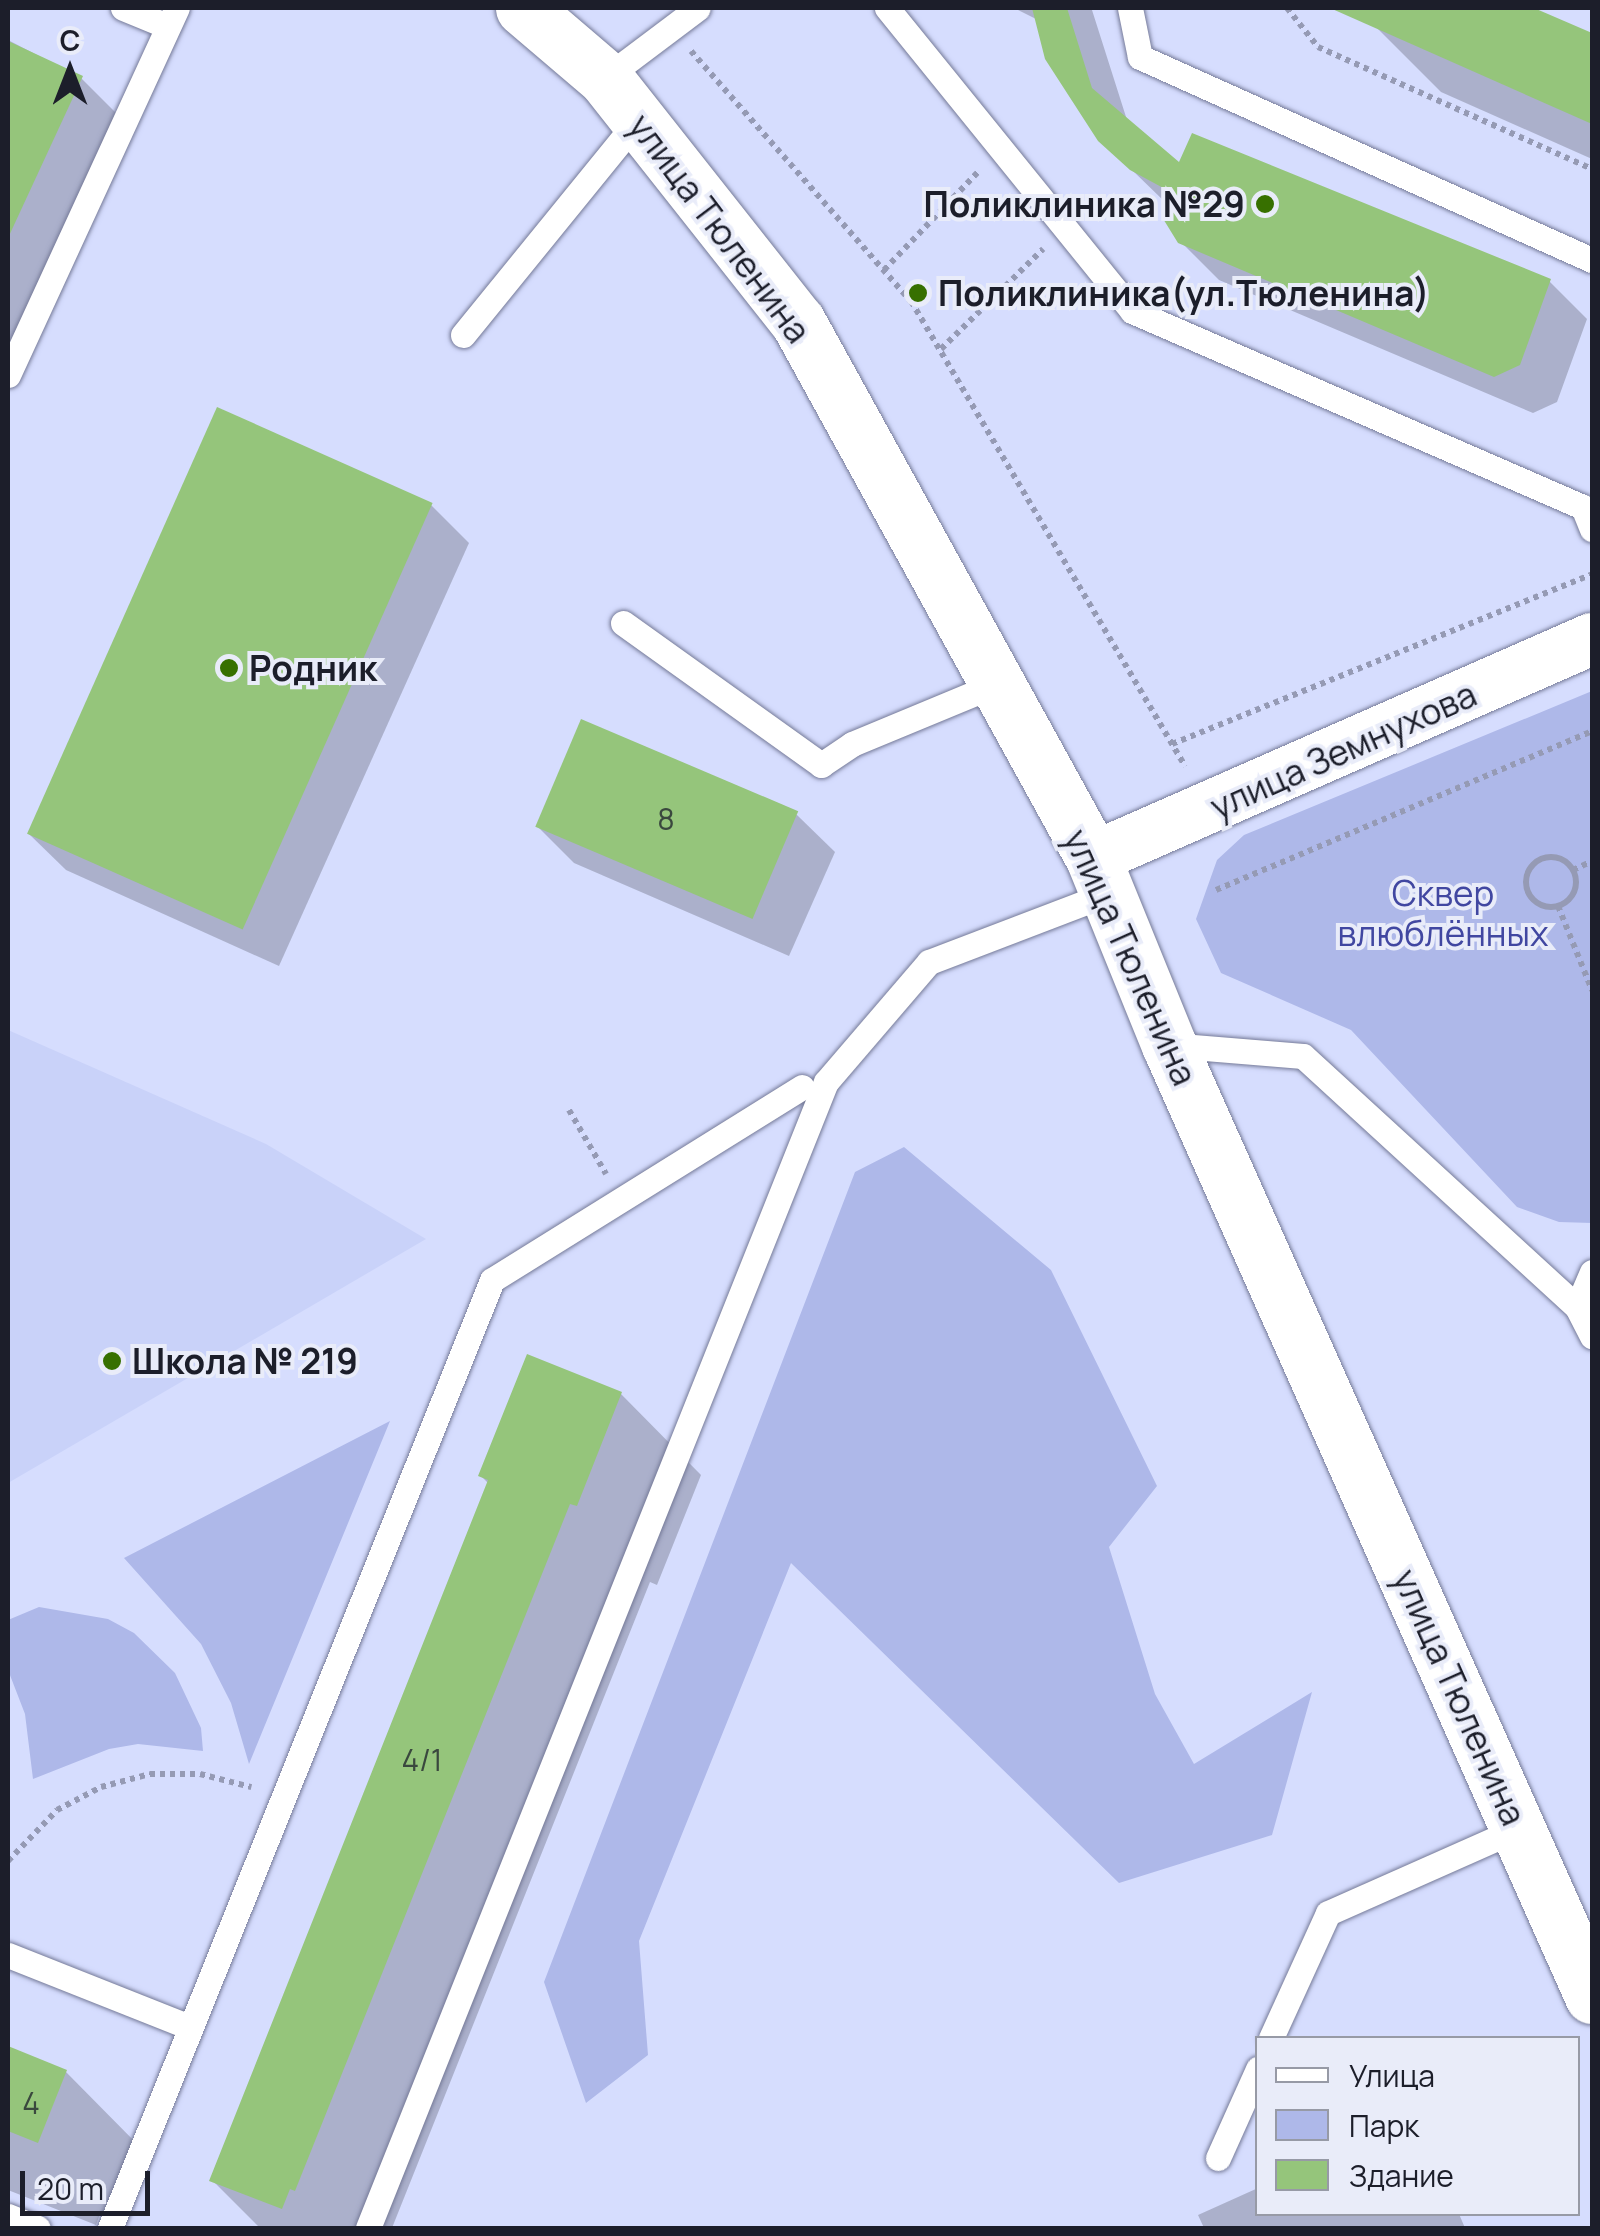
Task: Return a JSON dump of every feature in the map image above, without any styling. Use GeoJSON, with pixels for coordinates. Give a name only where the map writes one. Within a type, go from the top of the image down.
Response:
{"type":"FeatureCollection","features":[{"type":"Feature","properties":{"kind":"street","name":"улица Тюленина"},"geometry":{"type":"LineString","coordinates":[[523,8],[605,78],[798,322],[997,684],[1100,876],[1169,1045],[1592,1996]]}},
{"type":"Feature","properties":{"kind":"street","name":"улица Земнухова"},"geometry":{"type":"LineString","coordinates":[[1100,876],[1210,810],[1592,639]]}},
{"type":"Feature","properties":{"kind":"lane"},"geometry":{"type":"LineString","coordinates":[[8,375],[172,17],[123,8]]}},
{"type":"Feature","properties":{"kind":"lane"},"geometry":{"type":"LineString","coordinates":[[605,78],[674,32],[698,8]]}},
{"type":"Feature","properties":{"kind":"lane"},"geometry":{"type":"LineString","coordinates":[[887,8],[1132,311],[1589,506]]}},
{"type":"Feature","properties":{"kind":"lane"},"geometry":{"type":"LineString","coordinates":[[1130,8],[1140,57],[1592,260]]}},
{"type":"Feature","properties":{"kind":"lane"},"geometry":{"type":"LineString","coordinates":[[463,334],[638,120]]}},
{"type":"Feature","properties":{"kind":"lane"},"geometry":{"type":"LineString","coordinates":[[623,623],[821,765],[852,744],[997,684]]}},
{"type":"Feature","properties":{"kind":"lane"},"geometry":{"type":"LineString","coordinates":[[368,2228],[826,1082],[929,962],[1100,876]]}},
{"type":"Feature","properties":{"kind":"lane"},"geometry":{"type":"LineString","coordinates":[[1169,1045],[1303,1056],[1577,1307],[1592,1336]]}},
{"type":"Feature","properties":{"kind":"lane"},"geometry":{"type":"LineString","coordinates":[[110,2228],[483,1295],[508,1267],[802,1087]]}},
{"type":"Feature","properties":{"kind":"lane"},"geometry":{"type":"LineString","coordinates":[[1577,1307],[1592,1272]]}},
{"type":"Feature","properties":{"kind":"lane"},"geometry":{"type":"LineString","coordinates":[[1273,2036],[1328,1913],[1518,1829]]}},
{"type":"Feature","properties":{"kind":"lane"},"geometry":{"type":"LineString","coordinates":[[8,1955],[190,2027]]}},
{"type":"Feature","properties":{"kind":"lane"},"geometry":{"type":"LineString","coordinates":[[1218,2158],[1255,2077]]}},
{"type":"Feature","properties":{"kind":"lane"},"geometry":{"type":"LineString","coordinates":[[8,2216],[38,2228]]}},
{"type":"Feature","properties":{"kind":"path"},"geometry":{"type":"LineString","coordinates":[[1287,8],[1318,47],[1592,169]]}},
{"type":"Feature","properties":{"kind":"path"},"geometry":{"type":"LineString","coordinates":[[674,32],[884,270],[941,349],[1210,810]]}},
{"type":"Feature","properties":{"kind":"path"},"geometry":{"type":"LineString","coordinates":[[884,270],[1001,148]]}},
{"type":"Feature","properties":{"kind":"path"},"geometry":{"type":"LineString","coordinates":[[941,349],[1065,227]]}},
{"type":"Feature","properties":{"kind":"path"},"geometry":{"type":"LineString","coordinates":[[1172,744],[1592,574]]}},
{"type":"Feature","properties":{"kind":"path"},"geometry":{"type":"LineString","coordinates":[[1216,890],[1592,730]]}},
{"type":"Feature","properties":{"kind":"path"},"geometry":{"type":"LineString","coordinates":[[1551,856],[1573,870],[1572,896],[1558,906],[1540,906],[1529,896],[1528,868],[1551,856]]}},
{"type":"Feature","properties":{"kind":"path"},"geometry":{"type":"LineString","coordinates":[[1573,870],[1592,860]]}},
{"type":"Feature","properties":{"kind":"path"},"geometry":{"type":"LineString","coordinates":[[1558,906],[1592,990]]}},
{"type":"Feature","properties":{"kind":"path"},"geometry":{"type":"LineString","coordinates":[[569,1110],[620,1198]]}},
{"type":"Feature","properties":{"kind":"path"},"geometry":{"type":"LineString","coordinates":[[8,1861],[57,1810],[101,1786],[150,1774],[200,1774],[282,1800]]}},
{"type":"Feature","properties":{"kind":"shaded area","name":"Школа № 219"},"geometry":{"type":"Polygon","coordinates":[[[8,1030],[266,1144],[426,1239],[8,1483],[8,1030]]]}},
{"type":"Feature","properties":{"kind":"green space","name":"Сквер влюблённых"},"geometry":{"type":"Polygon","coordinates":[[[1592,691],[1592,1223],[1559,1222],[1517,1207],[1351,1030],[1221,973],[1196,919],[1217,860],[1244,835],[1592,691]]]}},
{"type":"Feature","properties":{"kind":"green space"},"geometry":{"type":"Polygon","coordinates":[[[904,1147],[1051,1270],[1157,1486],[1109,1547],[1155,1694],[1194,1764],[1312,1692],[1272,1835],[1119,1883],[791,1563],[639,1941],[648,2055],[586,2103],[544,1982],[855,1172],[904,1147]]]}},
{"type":"Feature","properties":{"kind":"green space"},"geometry":{"type":"Polygon","coordinates":[[[390,1421],[249,1764],[231,1703],[201,1644],[124,1558],[390,1421]]]}},
{"type":"Feature","properties":{"kind":"green space"},"geometry":{"type":"Polygon","coordinates":[[[39,1607],[108,1619],[134,1633],[175,1673],[201,1728],[203,1751],[138,1744],[109,1749],[33,1779],[25,1714],[8,1670],[8,1620],[39,1607]]]}},
{"type":"Feature","properties":{"kind":"building","name":"Поликлиника №29"},"geometry":{"type":"Polygon","coordinates":[[[1032,8],[1067,8],[1092,88],[1179,162],[1192,133],[1551,279],[1520,365],[1494,377],[1178,243],[1162,217],[1167,190],[1130,170],[1098,141],[1045,59],[1032,8]]]}},
{"type":"Feature","properties":{"kind":"building"},"geometry":{"type":"Polygon","coordinates":[[[1330,8],[1534,8],[1592,33],[1592,124],[1330,8]]]}},
{"type":"Feature","properties":{"kind":"building"},"geometry":{"type":"Polygon","coordinates":[[[8,41],[83,76],[8,238],[8,41]]]}},
{"type":"Feature","properties":{"kind":"building","name":"Родник"},"geometry":{"type":"Polygon","coordinates":[[[217,407],[433,503],[243,930],[27,834],[217,407]]]}},
{"type":"Feature","properties":{"kind":"building"},"geometry":{"type":"Polygon","coordinates":[[[581,719],[798,811],[753,919],[535,827],[581,719]]]}},
{"type":"Feature","properties":{"kind":"building"},"geometry":{"type":"Polygon","coordinates":[[[527,1354],[622,1392],[577,1506],[570,1504],[295,2191],[290,2189],[282,2209],[209,2181],[488,1480],[478,1476],[527,1354]]]}},
{"type":"Feature","properties":{"kind":"building"},"geometry":{"type":"Polygon","coordinates":[[[8,2046],[67,2070],[38,2143],[8,2131],[8,2046]]]}},
{"type":"Feature","properties":{"kind":"place","name":"Поликлиника №29"},"geometry":{"type":"Point","coordinates":[1265,204]}},
{"type":"Feature","properties":{"kind":"place","name":"Поликлиника(ул.Тюленина)"},"geometry":{"type":"Point","coordinates":[918,293]}},
{"type":"Feature","properties":{"kind":"place","name":"Родник"},"geometry":{"type":"Point","coordinates":[229,668]}},
{"type":"Feature","properties":{"kind":"place","name":"Школа № 219"},"geometry":{"type":"Point","coordinates":[112,1361]}}]}
